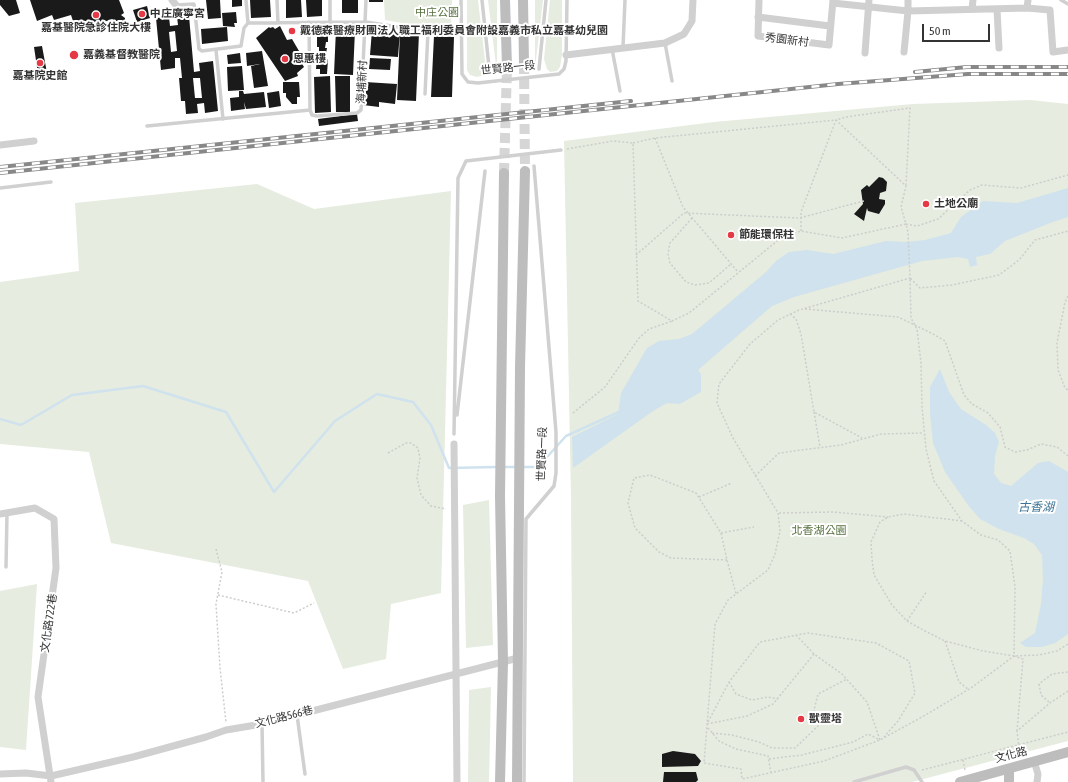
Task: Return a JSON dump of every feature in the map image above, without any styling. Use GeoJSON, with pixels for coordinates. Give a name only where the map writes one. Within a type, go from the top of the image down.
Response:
{"type":"FeatureCollection","features":[{"type":"Feature","properties":{"kind":"street","name":"世賢路一段"},"geometry":{"type":"LineString","coordinates":[[505,0],[507,67]]}},
{"type":"Feature","properties":{"kind":"street","name":"世賢路一段"},"geometry":{"type":"LineString","coordinates":[[523,0],[524,64]]}},
{"type":"Feature","properties":{"kind":"street"},"geometry":{"type":"LineString","coordinates":[[566,55],[611,48],[665,43],[684,34],[692,21],[693,0]]}},
{"type":"Feature","properties":{"kind":"street","name":"秀園新村"},"geometry":{"type":"LineString","coordinates":[[759,0],[758,36],[829,45],[830,26]]}},
{"type":"Feature","properties":{"kind":"street"},"geometry":{"type":"LineString","coordinates":[[904,52],[908,0]]}},
{"type":"Feature","properties":{"kind":"street"},"geometry":{"type":"LineString","coordinates":[[972,9],[973,0]]}},
{"type":"Feature","properties":{"kind":"street"},"geometry":{"type":"LineString","coordinates":[[1027,8],[1028,0]]}},
{"type":"Feature","properties":{"kind":"street"},"geometry":{"type":"LineString","coordinates":[[758,17],[830,26],[833,1],[869,3],[908,11],[1027,8],[1050,10],[1053,52],[1068,50]]}},
{"type":"Feature","properties":{"kind":"street"},"geometry":{"type":"LineString","coordinates":[[865,53],[869,3]]}},
{"type":"Feature","properties":{"kind":"street"},"geometry":{"type":"LineString","coordinates":[[997,9],[999,48]]}},
{"type":"Feature","properties":{"kind":"street"},"geometry":{"type":"LineString","coordinates":[[0,145],[34,141]]}},
{"type":"Feature","properties":{"kind":"street","name":"世賢路一段"},"geometry":{"type":"LineString","coordinates":[[518,782],[520,434],[529,168]]}},
{"type":"Feature","properties":{"kind":"street"},"geometry":{"type":"LineString","coordinates":[[500,782],[503,662],[500,496],[504,173]]}},
{"type":"Feature","properties":{"kind":"street"},"geometry":{"type":"LineString","coordinates":[[454,444],[457,782]]}},
{"type":"Feature","properties":{"kind":"street","name":"文化路722巷"},"geometry":{"type":"LineString","coordinates":[[3,513],[35,508],[54,519],[56,568],[38,697],[51,779]]}},
{"type":"Feature","properties":{"kind":"street","name":"文化路566巷"},"geometry":{"type":"LineString","coordinates":[[51,779],[206,737],[226,730],[262,724],[518,658]]}},
{"type":"Feature","properties":{"kind":"street","name":"文化路"},"geometry":{"type":"LineString","coordinates":[[960,782],[982,778],[1034,761],[1068,752]]}},
{"type":"Feature","properties":{"kind":"street"},"geometry":{"type":"LineString","coordinates":[[1034,761],[1038,774],[1037,782]]}},
{"type":"Feature","properties":{"kind":"street"},"geometry":{"type":"LineString","coordinates":[[1008,782],[1009,769]]}},
{"type":"Feature","properties":{"kind":"street"},"geometry":{"type":"LineString","coordinates":[[0,774],[26,773],[51,779]]}},
{"type":"Feature","properties":{"kind":"lane"},"geometry":{"type":"LineString","coordinates":[[194,4],[198,0]]}},
{"type":"Feature","properties":{"kind":"lane"},"geometry":{"type":"LineString","coordinates":[[246,0],[248,24]]}},
{"type":"Feature","properties":{"kind":"lane"},"geometry":{"type":"LineString","coordinates":[[277,0],[278,23]]}},
{"type":"Feature","properties":{"kind":"lane"},"geometry":{"type":"LineString","coordinates":[[330,0],[330,22]]}},
{"type":"Feature","properties":{"kind":"lane","name":"海埔新村"},"geometry":{"type":"LineString","coordinates":[[310,110],[312,115],[317,116],[357,112],[361,110],[366,0]]}},
{"type":"Feature","properties":{"kind":"lane","name":"世賢路一段"},"geometry":{"type":"LineString","coordinates":[[461,0],[462,74],[468,82],[478,83],[559,74],[564,69],[566,55],[567,0]]}},
{"type":"Feature","properties":{"kind":"lane","name":"世賢路一段"},"geometry":{"type":"LineString","coordinates":[[482,0],[489,67]]}},
{"type":"Feature","properties":{"kind":"lane","name":"世賢路一段"},"geometry":{"type":"LineString","coordinates":[[539,69],[546,0]]}},
{"type":"Feature","properties":{"kind":"lane"},"geometry":{"type":"LineString","coordinates":[[623,47],[626,0]]}},
{"type":"Feature","properties":{"kind":"lane"},"geometry":{"type":"LineString","coordinates":[[1061,0],[1068,4]]}},
{"type":"Feature","properties":{"kind":"lane"},"geometry":{"type":"LineString","coordinates":[[174,2],[194,4]]}},
{"type":"Feature","properties":{"kind":"lane"},"geometry":{"type":"LineString","coordinates":[[194,4],[199,49],[202,51],[241,46],[244,28],[248,24],[366,22],[428,31],[461,33]]}},
{"type":"Feature","properties":{"kind":"lane"},"geometry":{"type":"LineString","coordinates":[[147,126],[310,110],[309,22]]}},
{"type":"Feature","properties":{"kind":"lane"},"geometry":{"type":"LineString","coordinates":[[426,94],[428,31]]}},
{"type":"Feature","properties":{"kind":"lane"},"geometry":{"type":"LineString","coordinates":[[665,43],[672,81]]}},
{"type":"Feature","properties":{"kind":"lane"},"geometry":{"type":"LineString","coordinates":[[611,48],[620,91]]}},
{"type":"Feature","properties":{"kind":"lane"},"geometry":{"type":"LineString","coordinates":[[216,50],[223,119]]}},
{"type":"Feature","properties":{"kind":"lane"},"geometry":{"type":"LineString","coordinates":[[454,444],[458,178],[466,161],[561,150]]}},
{"type":"Feature","properties":{"kind":"lane","name":"世賢路一段"},"geometry":{"type":"LineString","coordinates":[[524,782],[526,519],[554,486],[556,473],[556,432],[529,168]]}},
{"type":"Feature","properties":{"kind":"lane"},"geometry":{"type":"LineString","coordinates":[[454,434],[486,172]]}},
{"type":"Feature","properties":{"kind":"lane"},"geometry":{"type":"LineString","coordinates":[[0,188],[52,182]]}},
{"type":"Feature","properties":{"kind":"lane"},"geometry":{"type":"LineString","coordinates":[[3,513],[6,567]]}},
{"type":"Feature","properties":{"kind":"lane"},"geometry":{"type":"LineString","coordinates":[[297,715],[304,774]]}},
{"type":"Feature","properties":{"kind":"lane"},"geometry":{"type":"LineString","coordinates":[[262,724],[263,782]]}},
{"type":"Feature","properties":{"kind":"lane"},"geometry":{"type":"LineString","coordinates":[[854,782],[906,767],[914,770],[922,782]]}},
{"type":"Feature","properties":{"kind":"path"},"geometry":{"type":"LineString","coordinates":[[561,150],[613,142],[633,143],[655,138],[836,120],[846,117],[910,108],[906,186],[901,207],[908,232],[912,318],[916,327],[921,363],[922,406],[926,449],[934,481],[962,521],[981,535],[998,540],[1010,551],[1016,594],[1014,656]]}},
{"type":"Feature","properties":{"kind":"path"},"geometry":{"type":"LineString","coordinates":[[836,120],[906,186]]}},
{"type":"Feature","properties":{"kind":"path"},"geometry":{"type":"LineString","coordinates":[[801,231],[801,212],[836,120]]}},
{"type":"Feature","properties":{"kind":"path"},"geometry":{"type":"LineString","coordinates":[[655,138],[683,207],[738,272]]}},
{"type":"Feature","properties":{"kind":"path"},"geometry":{"type":"LineString","coordinates":[[633,143],[638,301],[672,321]]}},
{"type":"Feature","properties":{"kind":"path"},"geometry":{"type":"LineString","coordinates":[[573,413],[605,387],[639,338],[649,329],[672,321],[688,313],[782,237],[801,231],[842,238],[906,224],[917,226],[938,220],[970,190],[982,184],[1021,188],[1068,174]]}},
{"type":"Feature","properties":{"kind":"path"},"geometry":{"type":"LineString","coordinates":[[636,255],[684,213],[799,218],[864,201]]}},
{"type":"Feature","properties":{"kind":"path"},"geometry":{"type":"LineString","coordinates":[[692,218],[670,243],[668,254],[670,263],[686,282],[695,285],[709,283],[732,264]]}},
{"type":"Feature","properties":{"kind":"path"},"geometry":{"type":"LineString","coordinates":[[910,278],[920,288],[952,285],[999,275],[1019,260],[1035,240],[1068,231]]}},
{"type":"Feature","properties":{"kind":"path"},"geometry":{"type":"LineString","coordinates":[[743,782],[741,769],[704,763],[715,624],[728,600],[768,570],[775,554],[780,531],[778,513],[733,438],[717,403],[719,384],[750,344],[778,320],[804,309],[910,278]]}},
{"type":"Feature","properties":{"kind":"path"},"geometry":{"type":"LineString","coordinates":[[1068,296],[1064,302],[1057,344],[1058,370],[1065,388],[1068,390]]}},
{"type":"Feature","properties":{"kind":"path"},"geometry":{"type":"LineString","coordinates":[[804,309],[898,318],[945,341],[964,395],[972,404],[988,413],[1000,427],[1005,447],[1015,452],[1027,450],[1041,444],[1056,447],[1068,456]]}},
{"type":"Feature","properties":{"kind":"path"},"geometry":{"type":"LineString","coordinates":[[790,314],[796,319],[801,334],[820,447]]}},
{"type":"Feature","properties":{"kind":"path"},"geometry":{"type":"LineString","coordinates":[[814,412],[862,438]]}},
{"type":"Feature","properties":{"kind":"path"},"geometry":{"type":"LineString","coordinates":[[755,476],[779,454],[841,445],[881,434],[924,433]]}},
{"type":"Feature","properties":{"kind":"path"},"geometry":{"type":"LineString","coordinates":[[388,453],[406,443],[411,443],[418,448],[420,458],[417,478],[420,495],[431,506],[454,510]]}},
{"type":"Feature","properties":{"kind":"path"},"geometry":{"type":"LineString","coordinates":[[727,560],[671,558],[659,552],[636,528],[628,503],[634,478],[650,475],[696,493],[721,533],[736,594]]}},
{"type":"Feature","properties":{"kind":"path"},"geometry":{"type":"LineString","coordinates":[[699,497],[732,483]]}},
{"type":"Feature","properties":{"kind":"path"},"geometry":{"type":"LineString","coordinates":[[778,513],[834,512],[888,517],[904,514],[962,521]]}},
{"type":"Feature","properties":{"kind":"path"},"geometry":{"type":"LineString","coordinates":[[888,517],[880,522],[871,542],[874,574],[892,605],[907,621],[945,641],[1023,659],[1017,731],[1022,765]]}},
{"type":"Feature","properties":{"kind":"path"},"geometry":{"type":"LineString","coordinates":[[721,533],[754,527]]}},
{"type":"Feature","properties":{"kind":"path"},"geometry":{"type":"LineString","coordinates":[[216,548],[222,572],[216,604],[226,730]]}},
{"type":"Feature","properties":{"kind":"path"},"geometry":{"type":"LineString","coordinates":[[907,621],[927,591]]}},
{"type":"Feature","properties":{"kind":"path"},"geometry":{"type":"LineString","coordinates":[[218,595],[294,612],[314,603]]}},
{"type":"Feature","properties":{"kind":"path"},"geometry":{"type":"LineString","coordinates":[[707,724],[729,682],[760,642],[808,633],[876,643],[909,661],[915,693],[898,721],[883,738]]}},
{"type":"Feature","properties":{"kind":"path"},"geometry":{"type":"LineString","coordinates":[[796,635],[814,654],[847,679],[867,702],[880,740]]}},
{"type":"Feature","properties":{"kind":"path"},"geometry":{"type":"LineString","coordinates":[[945,641],[959,682],[969,690]]}},
{"type":"Feature","properties":{"kind":"path"},"geometry":{"type":"LineString","coordinates":[[742,779],[824,761],[880,740],[969,690],[1014,656],[1039,655],[1057,651],[1068,644]]}},
{"type":"Feature","properties":{"kind":"path"},"geometry":{"type":"LineString","coordinates":[[707,724],[747,716],[773,704],[814,654]]}},
{"type":"Feature","properties":{"kind":"path"},"geometry":{"type":"LineString","coordinates":[[1050,703],[1041,694],[1040,684],[1052,674],[1068,672]]}},
{"type":"Feature","properties":{"kind":"path"},"geometry":{"type":"LineString","coordinates":[[712,733],[732,735],[759,742],[772,748],[795,748],[819,725],[814,710],[818,694],[847,679]]}},
{"type":"Feature","properties":{"kind":"path"},"geometry":{"type":"LineString","coordinates":[[729,682],[736,694],[752,700],[768,697],[778,699]]}},
{"type":"Feature","properties":{"kind":"path"},"geometry":{"type":"LineString","coordinates":[[1017,731],[1050,703],[1068,691]]}},
{"type":"Feature","properties":{"kind":"path"},"geometry":{"type":"LineString","coordinates":[[707,727],[719,741],[736,749],[768,756],[771,773]]}},
{"type":"Feature","properties":{"kind":"path"},"geometry":{"type":"LineString","coordinates":[[914,770],[963,760],[1068,732]]}},
{"type":"Feature","properties":{"kind":"path"},"geometry":{"type":"LineString","coordinates":[[769,759],[802,755],[853,742],[868,734],[880,740]]}},
{"type":"Feature","properties":{"kind":"path"},"geometry":{"type":"LineString","coordinates":[[963,760],[965,770]]}},
{"type":"Feature","properties":{"kind":"green space","name":"中庄公園"},"geometry":{"type":"Polygon","coordinates":[[[384,0],[452,0],[451,27],[414,25],[385,20],[384,0]]]}},
{"type":"Feature","properties":{"kind":"green space"},"geometry":{"type":"Polygon","coordinates":[[[467,0],[478,0],[486,69],[484,75],[477,77],[470,75],[467,70],[467,0]]]}},
{"type":"Feature","properties":{"kind":"green space"},"geometry":{"type":"Polygon","coordinates":[[[488,0],[497,0],[497,73],[488,0]]]}},
{"type":"Feature","properties":{"kind":"green space"},"geometry":{"type":"Polygon","coordinates":[[[535,0],[543,0],[535,68],[535,0]]]}},
{"type":"Feature","properties":{"kind":"green space"},"geometry":{"type":"Polygon","coordinates":[[[550,0],[562,0],[562,55],[560,67],[557,71],[550,72],[547,69],[544,59],[550,0]]]}},
{"type":"Feature","properties":{"kind":"green space","name":"北香湖公園"},"geometry":{"type":"Polygon","coordinates":[[[1030,100],[1068,104],[1068,741],[912,782],[573,782],[571,497],[564,141],[714,122],[913,104],[1030,100]]]}},
{"type":"Feature","properties":{"kind":"green space"},"geometry":{"type":"Polygon","coordinates":[[[257,184],[314,209],[451,191],[441,593],[391,604],[386,659],[343,669],[308,581],[111,543],[89,452],[0,444],[0,282],[79,271],[75,203],[257,184]]]}},
{"type":"Feature","properties":{"kind":"green space"},"geometry":{"type":"Polygon","coordinates":[[[489,500],[493,645],[466,648],[463,505],[489,500]]]}},
{"type":"Feature","properties":{"kind":"green space"},"geometry":{"type":"Polygon","coordinates":[[[37,584],[26,750],[0,747],[0,591],[37,584]]]}},
{"type":"Feature","properties":{"kind":"green space"},"geometry":{"type":"Polygon","coordinates":[[[491,687],[489,782],[468,782],[469,690],[491,687]]]}},
{"type":"Feature","properties":{"kind":"water"},"geometry":{"type":"Polygon","coordinates":[[[1068,188],[1068,217],[1005,241],[990,254],[976,257],[977,265],[970,267],[968,259],[958,257],[922,261],[794,297],[772,306],[698,370],[701,374],[701,392],[680,404],[667,403],[653,411],[573,468],[572,437],[618,414],[621,393],[647,348],[659,341],[679,339],[692,334],[766,272],[776,261],[789,252],[807,250],[833,254],[886,241],[906,242],[925,240],[951,233],[961,217],[983,201],[1017,203],[1068,188]]]}},
{"type":"Feature","properties":{"kind":"water","name":"古香湖"},"geometry":{"type":"Polygon","coordinates":[[[940,369],[949,392],[961,409],[986,425],[995,433],[999,442],[995,456],[994,474],[1001,483],[1011,486],[1038,463],[1049,461],[1068,472],[1068,634],[1055,643],[1042,647],[1026,647],[1020,643],[1035,633],[1041,604],[1043,579],[1042,555],[1034,544],[1024,538],[999,529],[980,519],[968,505],[945,472],[933,443],[930,414],[930,387],[940,369]]]}},
{"type":"Feature","properties":{"kind":"building","name":"嘉基醫院急診住院大樓"},"geometry":{"type":"Polygon","coordinates":[[[0,0],[16,0],[20,13],[9,16],[0,5],[0,0]]]}},
{"type":"Feature","properties":{"kind":"building","name":"嘉基醫院急診住院大樓"},"geometry":{"type":"Polygon","coordinates":[[[30,0],[119,0],[124,13],[121,15],[125,18],[125,21],[116,21],[112,19],[83,30],[76,30],[71,15],[54,20],[52,15],[37,21],[30,0]]]}},
{"type":"Feature","properties":{"kind":"building"},"geometry":{"type":"Polygon","coordinates":[[[206,0],[220,0],[221,18],[208,19],[206,0]]]}},
{"type":"Feature","properties":{"kind":"building"},"geometry":{"type":"Polygon","coordinates":[[[232,0],[242,0],[242,6],[232,7],[232,0]]]}},
{"type":"Feature","properties":{"kind":"building"},"geometry":{"type":"Polygon","coordinates":[[[250,0],[270,0],[271,17],[251,18],[250,0]]]}},
{"type":"Feature","properties":{"kind":"building"},"geometry":{"type":"Polygon","coordinates":[[[286,0],[301,0],[302,17],[286,18],[286,0]]]}},
{"type":"Feature","properties":{"kind":"building"},"geometry":{"type":"Polygon","coordinates":[[[306,0],[322,0],[322,16],[307,17],[306,0]]]}},
{"type":"Feature","properties":{"kind":"building"},"geometry":{"type":"Polygon","coordinates":[[[342,0],[358,0],[358,13],[342,13],[342,0]]]}},
{"type":"Feature","properties":{"kind":"building"},"geometry":{"type":"Polygon","coordinates":[[[369,0],[383,0],[383,2],[369,2],[369,0]]]}},
{"type":"Feature","properties":{"kind":"building"},"geometry":{"type":"Polygon","coordinates":[[[147,6],[150,18],[137,22],[133,10],[147,6]]]}},
{"type":"Feature","properties":{"kind":"building"},"geometry":{"type":"Polygon","coordinates":[[[236,12],[237,23],[234,23],[235,27],[223,26],[222,13],[236,12]]]}},
{"type":"Feature","properties":{"kind":"building"},"geometry":{"type":"Polygon","coordinates":[[[189,16],[194,72],[200,71],[199,63],[213,61],[218,111],[205,113],[204,103],[197,104],[198,113],[186,114],[185,101],[181,101],[179,78],[182,78],[180,58],[175,58],[175,68],[161,70],[156,18],[169,17],[170,26],[178,25],[177,17],[189,16]],[[175,31],[169,32],[171,52],[177,51],[175,31]],[[193,78],[195,98],[202,98],[200,78],[193,78]]]}},
{"type":"Feature","properties":{"kind":"building","name":"恩惠樓"},"geometry":{"type":"Polygon","coordinates":[[[280,26],[287,40],[292,39],[299,51],[296,53],[304,67],[297,73],[298,76],[285,81],[256,38],[269,27],[273,27],[275,29],[280,26]]]}},
{"type":"Feature","properties":{"kind":"building"},"geometry":{"type":"Polygon","coordinates":[[[227,27],[228,41],[202,44],[201,29],[227,27]]]}},
{"type":"Feature","properties":{"kind":"building"},"geometry":{"type":"Polygon","coordinates":[[[322,27],[328,27],[328,42],[326,42],[325,48],[327,48],[325,59],[328,59],[327,74],[320,74],[320,69],[316,69],[317,55],[319,56],[319,47],[317,47],[317,32],[322,32],[322,27]]]}},
{"type":"Feature","properties":{"kind":"building"},"geometry":{"type":"Polygon","coordinates":[[[336,29],[355,30],[353,75],[334,74],[336,29]]]}},
{"type":"Feature","properties":{"kind":"building"},"geometry":{"type":"Polygon","coordinates":[[[372,30],[400,32],[398,57],[370,55],[372,30]]]}},
{"type":"Feature","properties":{"kind":"building"},"geometry":{"type":"Polygon","coordinates":[[[400,33],[419,33],[416,101],[397,100],[400,33]]]}},
{"type":"Feature","properties":{"kind":"building"},"geometry":{"type":"Polygon","coordinates":[[[434,36],[454,37],[452,97],[431,97],[434,36]]]}},
{"type":"Feature","properties":{"kind":"building","name":"嘉基院史館"},"geometry":{"type":"Polygon","coordinates":[[[42,46],[47,73],[38,74],[34,47],[42,46]]]}},
{"type":"Feature","properties":{"kind":"building"},"geometry":{"type":"Polygon","coordinates":[[[262,51],[268,86],[254,88],[251,66],[260,64],[247,66],[246,53],[262,51]]]}},
{"type":"Feature","properties":{"kind":"building"},"geometry":{"type":"Polygon","coordinates":[[[240,53],[241,63],[228,64],[227,55],[240,53]]]}},
{"type":"Feature","properties":{"kind":"building"},"geometry":{"type":"Polygon","coordinates":[[[370,58],[391,59],[390,70],[369,69],[370,58]]]}},
{"type":"Feature","properties":{"kind":"building"},"geometry":{"type":"Polygon","coordinates":[[[242,66],[244,90],[228,91],[227,67],[242,66]]]}},
{"type":"Feature","properties":{"kind":"building"},"geometry":{"type":"Polygon","coordinates":[[[330,76],[331,112],[315,113],[314,77],[330,76]]]}},
{"type":"Feature","properties":{"kind":"building"},"geometry":{"type":"Polygon","coordinates":[[[335,76],[350,76],[350,112],[336,112],[335,76]]]}},
{"type":"Feature","properties":{"kind":"building"},"geometry":{"type":"Polygon","coordinates":[[[283,82],[299,82],[300,97],[297,97],[297,104],[292,104],[286,97],[286,93],[283,93],[283,82]]]}},
{"type":"Feature","properties":{"kind":"building"},"geometry":{"type":"Polygon","coordinates":[[[365,82],[397,84],[395,104],[379,102],[379,107],[363,105],[365,82]]]}},
{"type":"Feature","properties":{"kind":"building"},"geometry":{"type":"Polygon","coordinates":[[[239,91],[243,91],[244,94],[264,92],[266,107],[246,109],[244,102],[245,109],[231,111],[230,98],[239,97],[239,91]]]}},
{"type":"Feature","properties":{"kind":"building"},"geometry":{"type":"Polygon","coordinates":[[[279,91],[281,106],[269,108],[267,93],[279,91]]]}},
{"type":"Feature","properties":{"kind":"building"},"geometry":{"type":"Polygon","coordinates":[[[357,114],[358,121],[319,126],[318,119],[357,114]]]}},
{"type":"Feature","properties":{"kind":"building"},"geometry":{"type":"Polygon","coordinates":[[[879,177],[883,178],[887,182],[886,191],[880,193],[879,199],[885,200],[885,204],[879,214],[868,211],[867,208],[864,221],[854,214],[863,204],[861,190],[867,185],[869,187],[879,177]]]}},
{"type":"Feature","properties":{"kind":"building"},"geometry":{"type":"Polygon","coordinates":[[[673,751],[695,754],[701,761],[698,766],[662,767],[662,754],[673,751]]]}},
{"type":"Feature","properties":{"kind":"building"},"geometry":{"type":"Polygon","coordinates":[[[664,772],[696,772],[698,780],[696,782],[663,782],[664,772]]]}},
{"type":"Feature","properties":{"kind":"waterway"},"geometry":{"type":"LineString","coordinates":[[0,419],[21,425],[72,395],[143,386],[226,412],[274,492],[335,421],[377,394],[413,402],[431,425],[449,468],[497,467]]}},
{"type":"Feature","properties":{"kind":"waterway"},"geometry":{"type":"LineString","coordinates":[[522,467],[538,467],[566,436],[621,411]]}},
{"type":"Feature","properties":{"kind":"waterway"},"geometry":{"type":"LineString","coordinates":[[502,467],[517,467]]}},
{"type":"Feature","properties":{"kind":"tunnel"},"geometry":{"type":"LineString","coordinates":[[524,64],[525,171]]}},
{"type":"Feature","properties":{"kind":"tunnel"},"geometry":{"type":"LineString","coordinates":[[504,173],[507,67]]}},
{"type":"Feature","properties":{"kind":"railway"},"geometry":{"type":"LineString","coordinates":[[915,72],[967,67],[1068,67]]}},
{"type":"Feature","properties":{"kind":"railway"},"geometry":{"type":"LineString","coordinates":[[0,173],[838,84],[968,74],[1068,74]]}},
{"type":"Feature","properties":{"kind":"railway"},"geometry":{"type":"LineString","coordinates":[[0,167],[631,101]]}},
{"type":"Feature","properties":{"kind":"place","name":"中庄廣寧宮"},"geometry":{"type":"Point","coordinates":[142,14]}},
{"type":"Feature","properties":{"kind":"place","name":"嘉基醫院急診住院大樓"},"geometry":{"type":"Point","coordinates":[96,15]}},
{"type":"Feature","properties":{"kind":"place","name":"戴德森醫療財團法人職工福利委員會附設嘉義市私立嘉基幼兒園"},"geometry":{"type":"Point","coordinates":[292,31]}},
{"type":"Feature","properties":{"kind":"place","name":"嘉義基督教醫院"},"geometry":{"type":"Point","coordinates":[74,55]}},
{"type":"Feature","properties":{"kind":"place","name":"恩惠樓"},"geometry":{"type":"Point","coordinates":[285,59]}},
{"type":"Feature","properties":{"kind":"place","name":"嘉基院史館"},"geometry":{"type":"Point","coordinates":[40,63]}},
{"type":"Feature","properties":{"kind":"place","name":"土地公廟"},"geometry":{"type":"Point","coordinates":[926,204]}},
{"type":"Feature","properties":{"kind":"place","name":"節能環保柱"},"geometry":{"type":"Point","coordinates":[731,235]}},
{"type":"Feature","properties":{"kind":"place","name":"獸靈塔"},"geometry":{"type":"Point","coordinates":[801,719]}}]}
